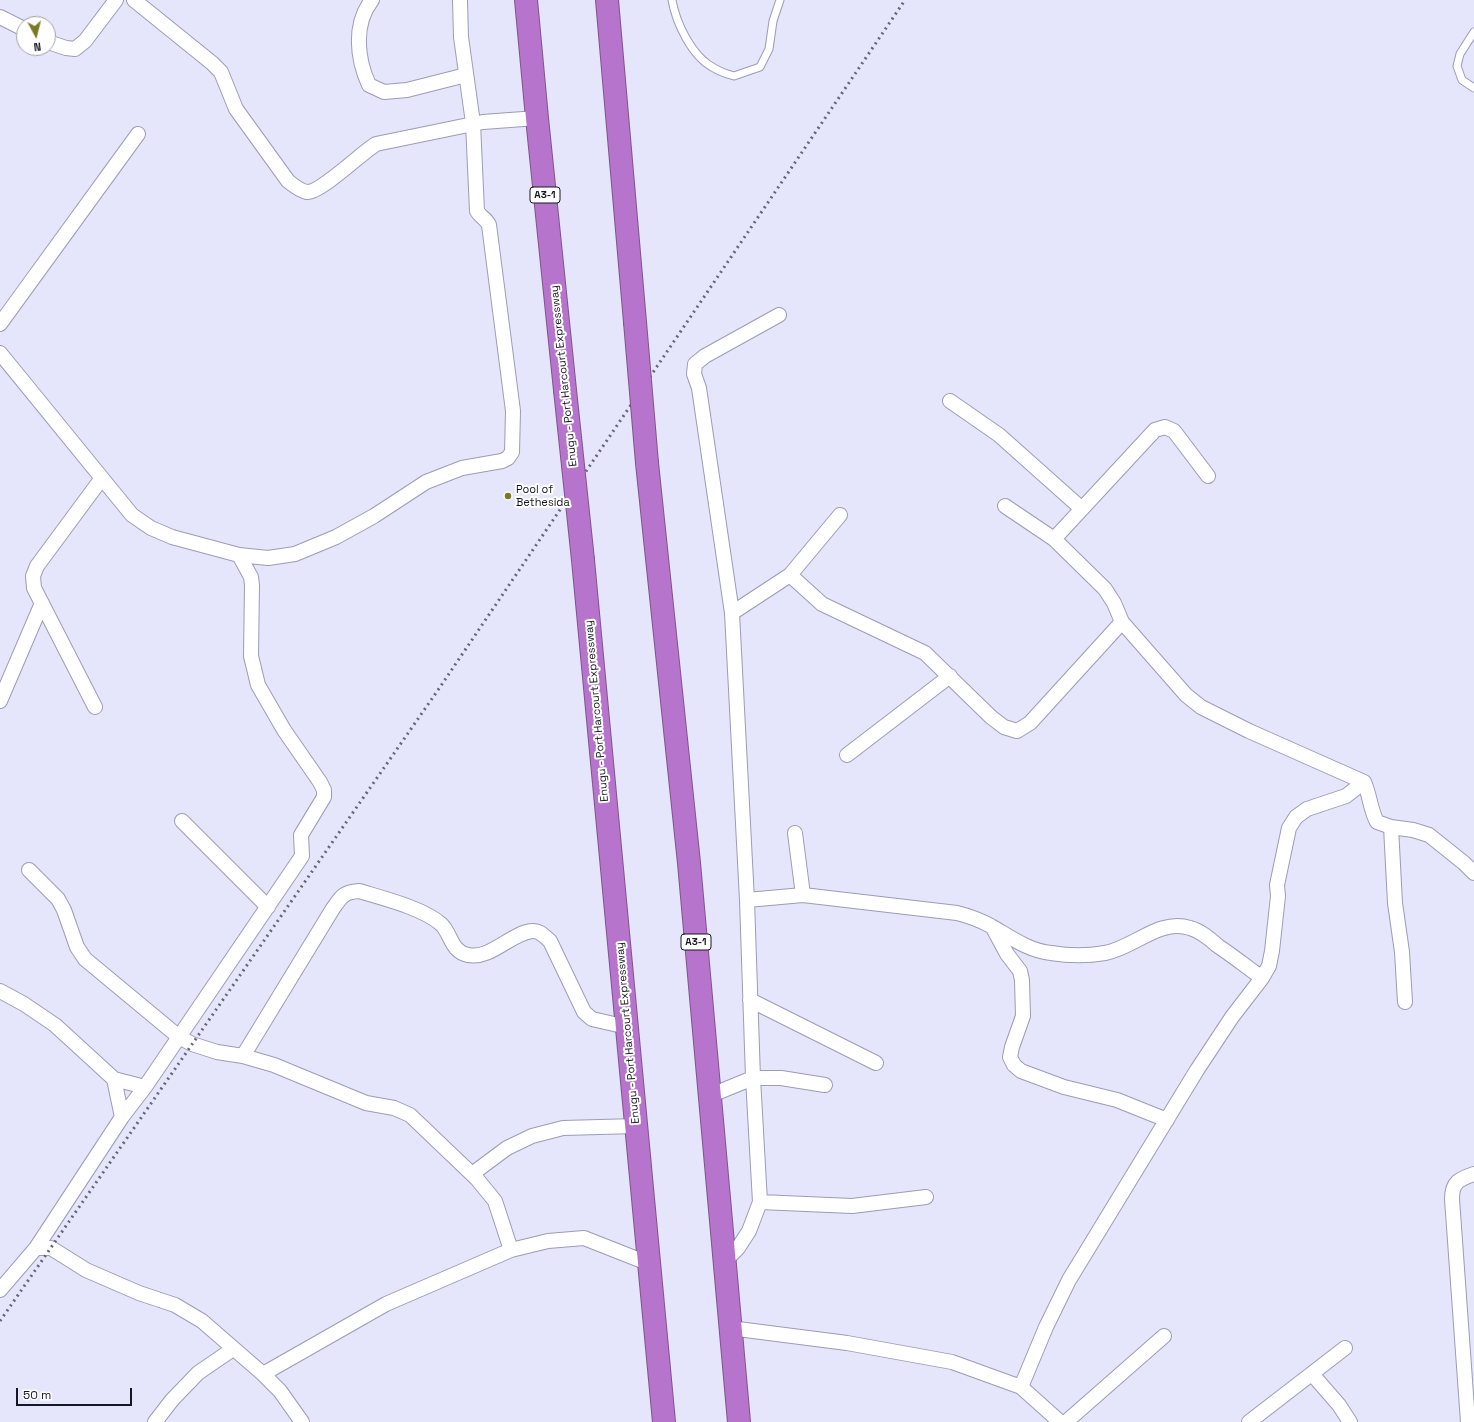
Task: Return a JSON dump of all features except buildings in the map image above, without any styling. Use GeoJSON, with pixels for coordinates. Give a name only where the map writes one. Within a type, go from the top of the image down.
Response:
{"type":"FeatureCollection","features":[{"type":"Feature","properties":{"kind":"highway","name":"Enugu - Port Harcourt Expressway"},"geometry":{"type":"LineString","coordinates":[[526,0],[583,560],[664,1422]]}},
{"type":"Feature","properties":{"kind":"highway","name":"A3-1"},"geometry":{"type":"LineString","coordinates":[[607,0],[647,463],[689,863],[730,1328],[743,1420]]}},
{"type":"Feature","properties":{"kind":"street"},"geometry":{"type":"LineString","coordinates":[[56,45],[75,49],[85,42],[116,0]]}},
{"type":"Feature","properties":{"kind":"street"},"geometry":{"type":"LineString","coordinates":[[134,0],[221,72],[236,108],[245,121],[288,181],[306,192],[318,189],[376,144],[473,124],[537,118]]}},
{"type":"Feature","properties":{"kind":"street"},"geometry":{"type":"LineString","coordinates":[[372,0],[368,6],[359,32],[360,60],[369,85],[384,92],[408,90],[466,75]]}},
{"type":"Feature","properties":{"kind":"street"},"geometry":{"type":"LineString","coordinates":[[0,353],[132,515],[151,528],[172,537],[239,555],[268,558],[295,554],[336,537],[426,482],[462,468],[502,461],[508,458],[512,452],[513,411],[489,225],[485,218],[479,215],[477,211],[473,124],[461,37],[460,0]]}},
{"type":"Feature","properties":{"kind":"street"},"geometry":{"type":"LineString","coordinates":[[0,17],[16,26]]}},
{"type":"Feature","properties":{"kind":"street"},"geometry":{"type":"LineString","coordinates":[[0,324],[138,134]]}},
{"type":"Feature","properties":{"kind":"street"},"geometry":{"type":"LineString","coordinates":[[724,1262],[738,1248],[749,1231],[760,1202],[753,1078],[747,900],[732,613],[699,388],[694,374],[695,364],[705,356],[779,315]]}},
{"type":"Feature","properties":{"kind":"street"},"geometry":{"type":"LineString","coordinates":[[950,401],[999,435],[1082,509]]}},
{"type":"Feature","properties":{"kind":"street"},"geometry":{"type":"LineString","coordinates":[[1054,539],[1155,430],[1165,427],[1174,431],[1208,476]]}},
{"type":"Feature","properties":{"kind":"street"},"geometry":{"type":"LineString","coordinates":[[95,707],[34,588],[33,576],[37,566],[102,478]]}},
{"type":"Feature","properties":{"kind":"street"},"geometry":{"type":"LineString","coordinates":[[1005,506],[1054,539],[1105,589],[1114,603],[1122,622],[1186,695],[1201,708],[1364,782],[1368,791],[1372,813],[1377,822],[1391,827],[1413,830],[1429,835],[1474,873]]}},
{"type":"Feature","properties":{"kind":"street"},"geometry":{"type":"LineString","coordinates":[[732,613],[790,575],[840,515]]}},
{"type":"Feature","properties":{"kind":"street"},"geometry":{"type":"LineString","coordinates":[[0,1290],[36,1248],[122,1117],[145,1087],[302,856],[300,842],[301,835],[324,797],[324,790],[320,782],[284,730],[258,685],[251,656],[251,578],[239,555]]}},
{"type":"Feature","properties":{"kind":"street"},"geometry":{"type":"LineString","coordinates":[[790,575],[822,604],[925,653],[991,717],[1004,727],[1017,731],[1030,723],[1122,622]]}},
{"type":"Feature","properties":{"kind":"street"},"geometry":{"type":"LineString","coordinates":[[0,701],[42,603]]}},
{"type":"Feature","properties":{"kind":"street"},"geometry":{"type":"LineString","coordinates":[[847,755],[950,676]]}},
{"type":"Feature","properties":{"kind":"street"},"geometry":{"type":"LineString","coordinates":[[1021,1387],[1046,1327],[1069,1280],[1197,1070],[1228,1023],[1262,978],[1269,966],[1278,896],[1277,885],[1289,828],[1296,817],[1307,809],[1346,796],[1364,782]]}},
{"type":"Feature","properties":{"kind":"street"},"geometry":{"type":"LineString","coordinates":[[182,821],[268,906]]}},
{"type":"Feature","properties":{"kind":"street"},"geometry":{"type":"LineString","coordinates":[[1391,827],[1395,903],[1402,952],[1405,1002]]}},
{"type":"Feature","properties":{"kind":"street"},"geometry":{"type":"LineString","coordinates":[[795,833],[803,895]]}},
{"type":"Feature","properties":{"kind":"street"},"geometry":{"type":"LineString","coordinates":[[29,870],[58,900],[64,910],[76,947],[85,959],[179,1037],[192,1044],[217,1052],[243,1056],[274,1065],[366,1103],[394,1108],[410,1115],[472,1174],[495,1201],[512,1250]]}},
{"type":"Feature","properties":{"kind":"street"},"geometry":{"type":"LineString","coordinates":[[243,1056],[332,910],[342,897],[349,892],[359,891],[418,910],[442,924],[453,945],[460,953],[468,956],[480,955],[524,933],[533,931],[542,934],[550,941],[584,1012],[592,1020],[628,1027]]}},
{"type":"Feature","properties":{"kind":"street"},"geometry":{"type":"LineString","coordinates":[[747,900],[803,895],[957,913],[975,918],[992,926],[1005,935],[1031,947],[1049,953],[1080,956],[1106,953],[1127,946],[1164,928],[1177,925],[1191,928],[1202,934],[1262,978]]}},
{"type":"Feature","properties":{"kind":"street"},"geometry":{"type":"LineString","coordinates":[[992,926],[1007,954],[1020,971],[1022,980],[1022,1016],[1010,1057],[1014,1065],[1021,1071],[1064,1087],[1117,1100],[1167,1120]]}},
{"type":"Feature","properties":{"kind":"street"},"geometry":{"type":"LineString","coordinates":[[0,991],[24,1004],[55,1025],[114,1079],[145,1087]]}},
{"type":"Feature","properties":{"kind":"street"},"geometry":{"type":"LineString","coordinates":[[750,1000],[876,1063]]}},
{"type":"Feature","properties":{"kind":"street"},"geometry":{"type":"LineString","coordinates":[[709,1096],[753,1078],[781,1078],[825,1085]]}},
{"type":"Feature","properties":{"kind":"street"},"geometry":{"type":"LineString","coordinates":[[114,1079],[122,1117]]}},
{"type":"Feature","properties":{"kind":"street"},"geometry":{"type":"LineString","coordinates":[[472,1174],[507,1148],[532,1136],[564,1128],[637,1126]]}},
{"type":"Feature","properties":{"kind":"street"},"geometry":{"type":"LineString","coordinates":[[1474,1174],[1463,1178],[1454,1184],[1452,1191],[1468,1422],[1474,1419]]}},
{"type":"Feature","properties":{"kind":"street"},"geometry":{"type":"LineString","coordinates":[[760,1202],[852,1206],[926,1197]]}},
{"type":"Feature","properties":{"kind":"street"},"geometry":{"type":"LineString","coordinates":[[263,1374],[386,1304],[512,1250],[548,1241],[584,1238],[650,1264]]}},
{"type":"Feature","properties":{"kind":"street"},"geometry":{"type":"LineString","coordinates":[[36,1248],[51,1248],[86,1270],[139,1293],[175,1305],[202,1321],[263,1374],[280,1391],[302,1422]]}},
{"type":"Feature","properties":{"kind":"street"},"geometry":{"type":"LineString","coordinates":[[730,1328],[847,1343],[952,1362],[1021,1387],[1060,1422]]}},
{"type":"Feature","properties":{"kind":"street"},"geometry":{"type":"LineString","coordinates":[[1066,1422],[1164,1336]]}},
{"type":"Feature","properties":{"kind":"street"},"geometry":{"type":"LineString","coordinates":[[1249,1422],[1345,1348]]}},
{"type":"Feature","properties":{"kind":"street"},"geometry":{"type":"LineString","coordinates":[[155,1422],[172,1400],[198,1373],[233,1349]]}},
{"type":"Feature","properties":{"kind":"street"},"geometry":{"type":"LineString","coordinates":[[1312,1374],[1339,1405],[1350,1422]]}},
{"type":"Feature","properties":{"kind":"lane"},"geometry":{"type":"LineString","coordinates":[[672,0],[685,38],[701,58],[713,68],[734,76],[760,68],[769,49],[773,21],[780,0]]}},
{"type":"Feature","properties":{"kind":"lane"},"geometry":{"type":"LineString","coordinates":[[1474,32],[1460,54],[1457,66],[1462,80],[1474,88]]}},
{"type":"Feature","properties":{"kind":"railway"},"geometry":{"type":"LineString","coordinates":[[0,1321],[438,690],[905,0]]}},
{"type":"Feature","properties":{"kind":"place","name":"Pool of Bethesida"},"geometry":{"type":"Point","coordinates":[508,496]}}]}
